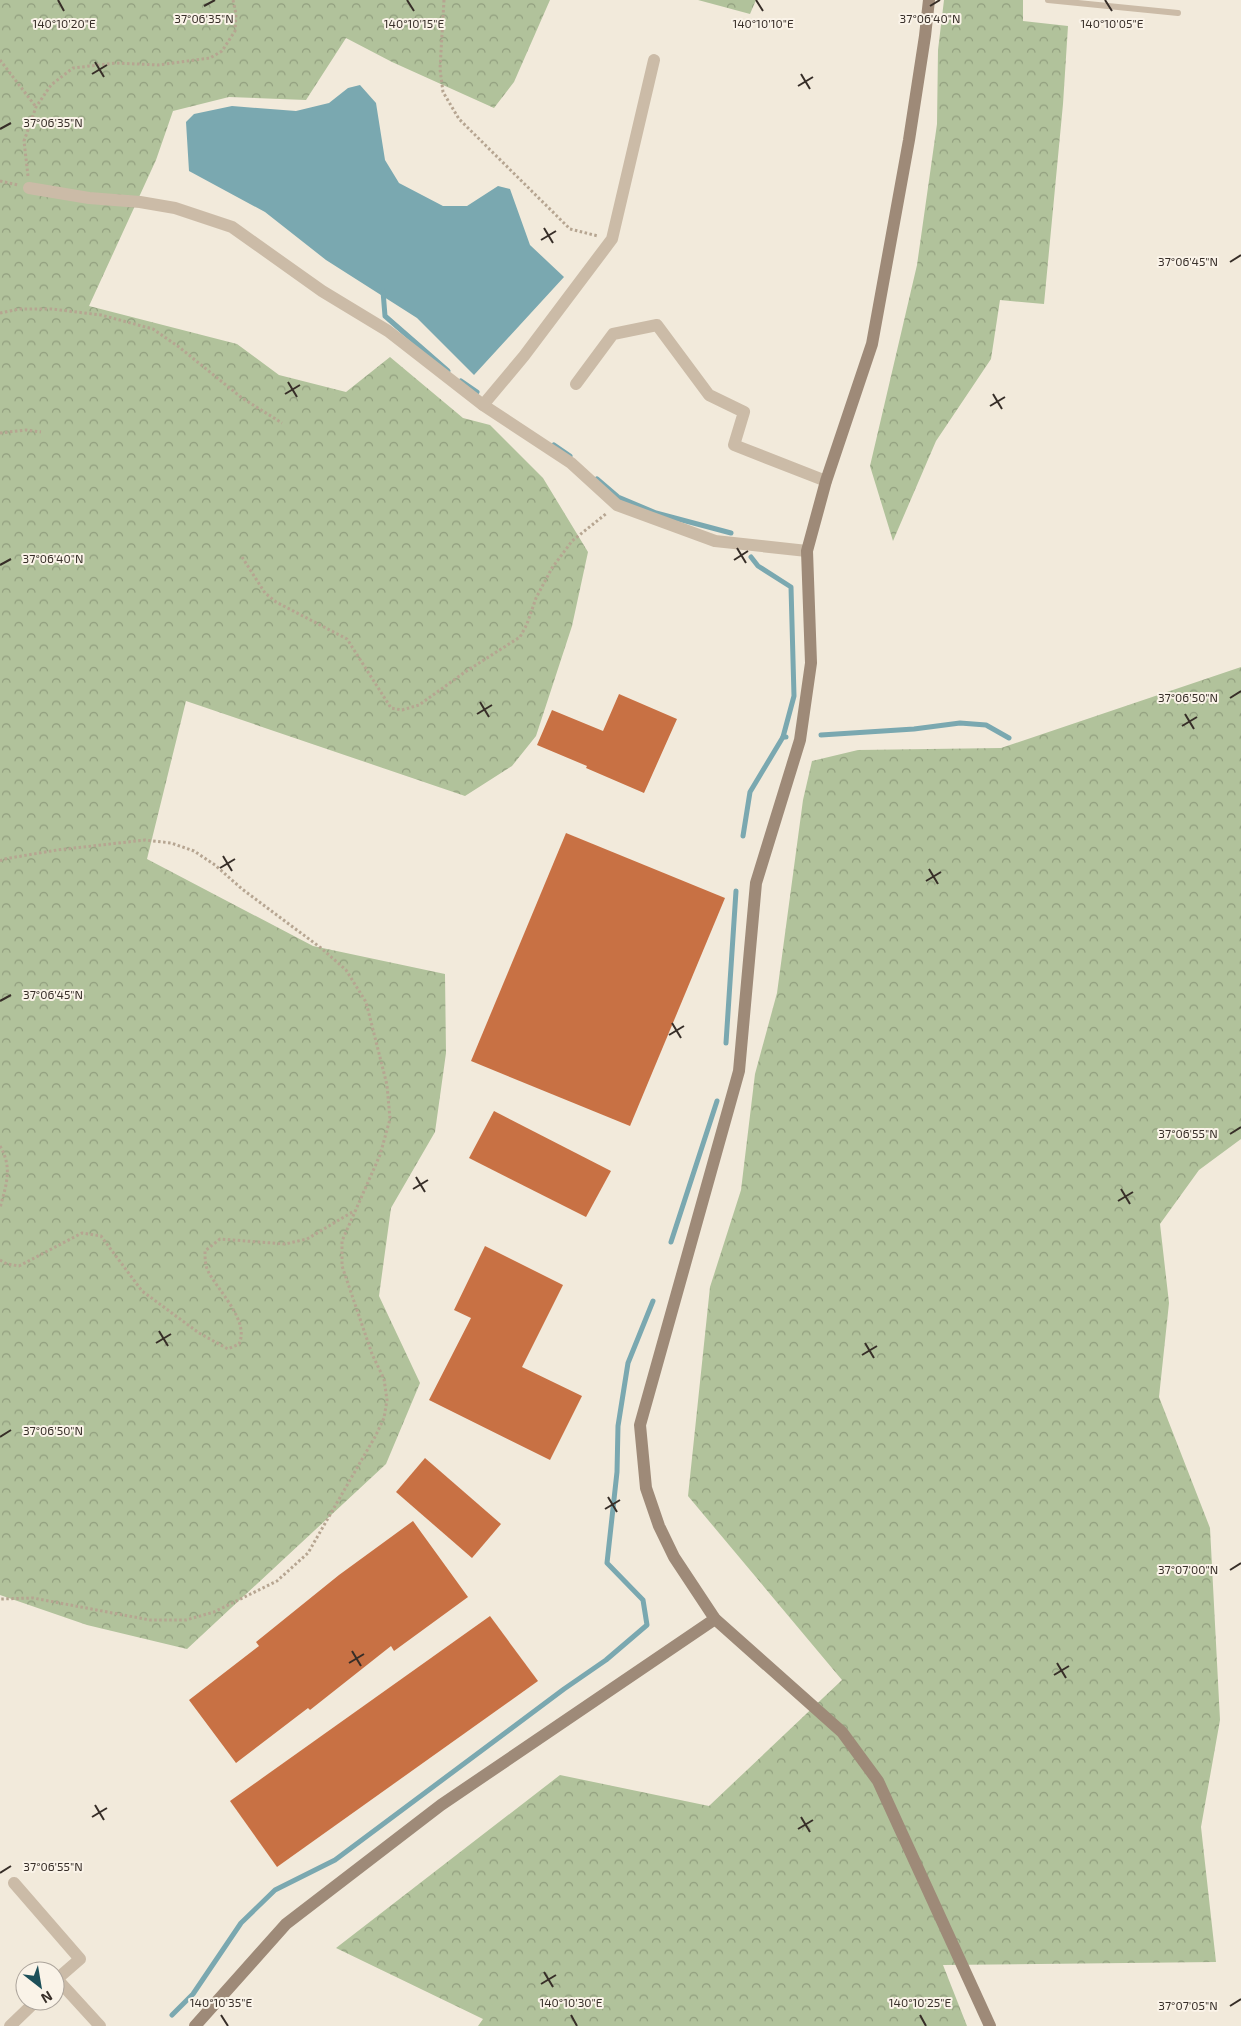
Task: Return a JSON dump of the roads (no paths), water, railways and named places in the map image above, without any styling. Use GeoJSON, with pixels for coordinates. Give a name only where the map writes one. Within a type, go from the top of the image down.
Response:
{"type":"FeatureCollection","features":[{"type":"Feature","properties":{"kind":"street"},"geometry":{"type":"LineString","coordinates":[[929,0],[909,140],[872,344],[826,480],[807,551],[810,672],[800,740],[756,883],[739,1071],[640,1425],[646,1488],[659,1526],[674,1557],[715,1620],[842,1732],[878,1781],[990,2026]]}},
{"type":"Feature","properties":{"kind":"street"},"geometry":{"type":"LineString","coordinates":[[483,405],[524,356],[612,239],[654,60]]}},
{"type":"Feature","properties":{"kind":"street"},"geometry":{"type":"LineString","coordinates":[[29,188],[89,198],[140,202],[176,208],[232,227],[322,291],[388,331],[483,405],[571,463],[617,505],[715,541],[807,551]]}},
{"type":"Feature","properties":{"kind":"street"},"geometry":{"type":"LineString","coordinates":[[576,384],[613,334],[657,325],[709,395],[744,412],[734,445],[826,480]]}},
{"type":"Feature","properties":{"kind":"street"},"geometry":{"type":"LineString","coordinates":[[195,2026],[286,1924],[441,1805],[715,1620]]}},
{"type":"Feature","properties":{"kind":"street"},"geometry":{"type":"LineString","coordinates":[[14,1883],[80,1959],[57,1979],[100,2026]]}},
{"type":"Feature","properties":{"kind":"street"},"geometry":{"type":"LineString","coordinates":[[0,2019],[8,2026],[25,2011]]}},
{"type":"Feature","properties":{"kind":"lane"},"geometry":{"type":"LineString","coordinates":[[1048,0],[1178,13]]}},
{"type":"Feature","properties":{"kind":"water"},"geometry":{"type":"Polygon","coordinates":[[[360,85],[376,103],[385,160],[399,183],[443,206],[467,206],[498,186],[510,189],[530,245],[564,277],[474,375],[417,318],[326,260],[265,212],[189,171],[186,122],[194,114],[232,106],[296,111],[329,103],[348,88],[360,85]]]}},
{"type":"Feature","properties":{"kind":"waterway"},"geometry":{"type":"LineString","coordinates":[[383,291],[385,316],[448,371]]}},
{"type":"Feature","properties":{"kind":"waterway"},"geometry":{"type":"LineString","coordinates":[[461,381],[477,392]]}},
{"type":"Feature","properties":{"kind":"waterway"},"geometry":{"type":"LineString","coordinates":[[554,445],[570,456]]}},
{"type":"Feature","properties":{"kind":"waterway"},"geometry":{"type":"LineString","coordinates":[[597,479],[618,497],[656,513],[731,533]]}},
{"type":"Feature","properties":{"kind":"waterway"},"geometry":{"type":"LineString","coordinates":[[751,557],[758,566],[791,587],[794,696],[783,737]]}},
{"type":"Feature","properties":{"kind":"waterway"},"geometry":{"type":"LineString","coordinates":[[821,735],[914,729],[960,723],[986,725],[1009,738]]}},
{"type":"Feature","properties":{"kind":"waterway"},"geometry":{"type":"LineString","coordinates":[[743,836],[750,792],[783,737],[786,737]]}},
{"type":"Feature","properties":{"kind":"waterway"},"geometry":{"type":"LineString","coordinates":[[726,1043],[736,891]]}},
{"type":"Feature","properties":{"kind":"waterway"},"geometry":{"type":"LineString","coordinates":[[671,1242],[717,1101]]}},
{"type":"Feature","properties":{"kind":"waterway"},"geometry":{"type":"LineString","coordinates":[[172,2015],[193,1994],[241,1923],[275,1890],[335,1860],[564,1689],[606,1660],[647,1625],[643,1600],[607,1563],[617,1472],[618,1426],[628,1363],[653,1301]]}}]}
